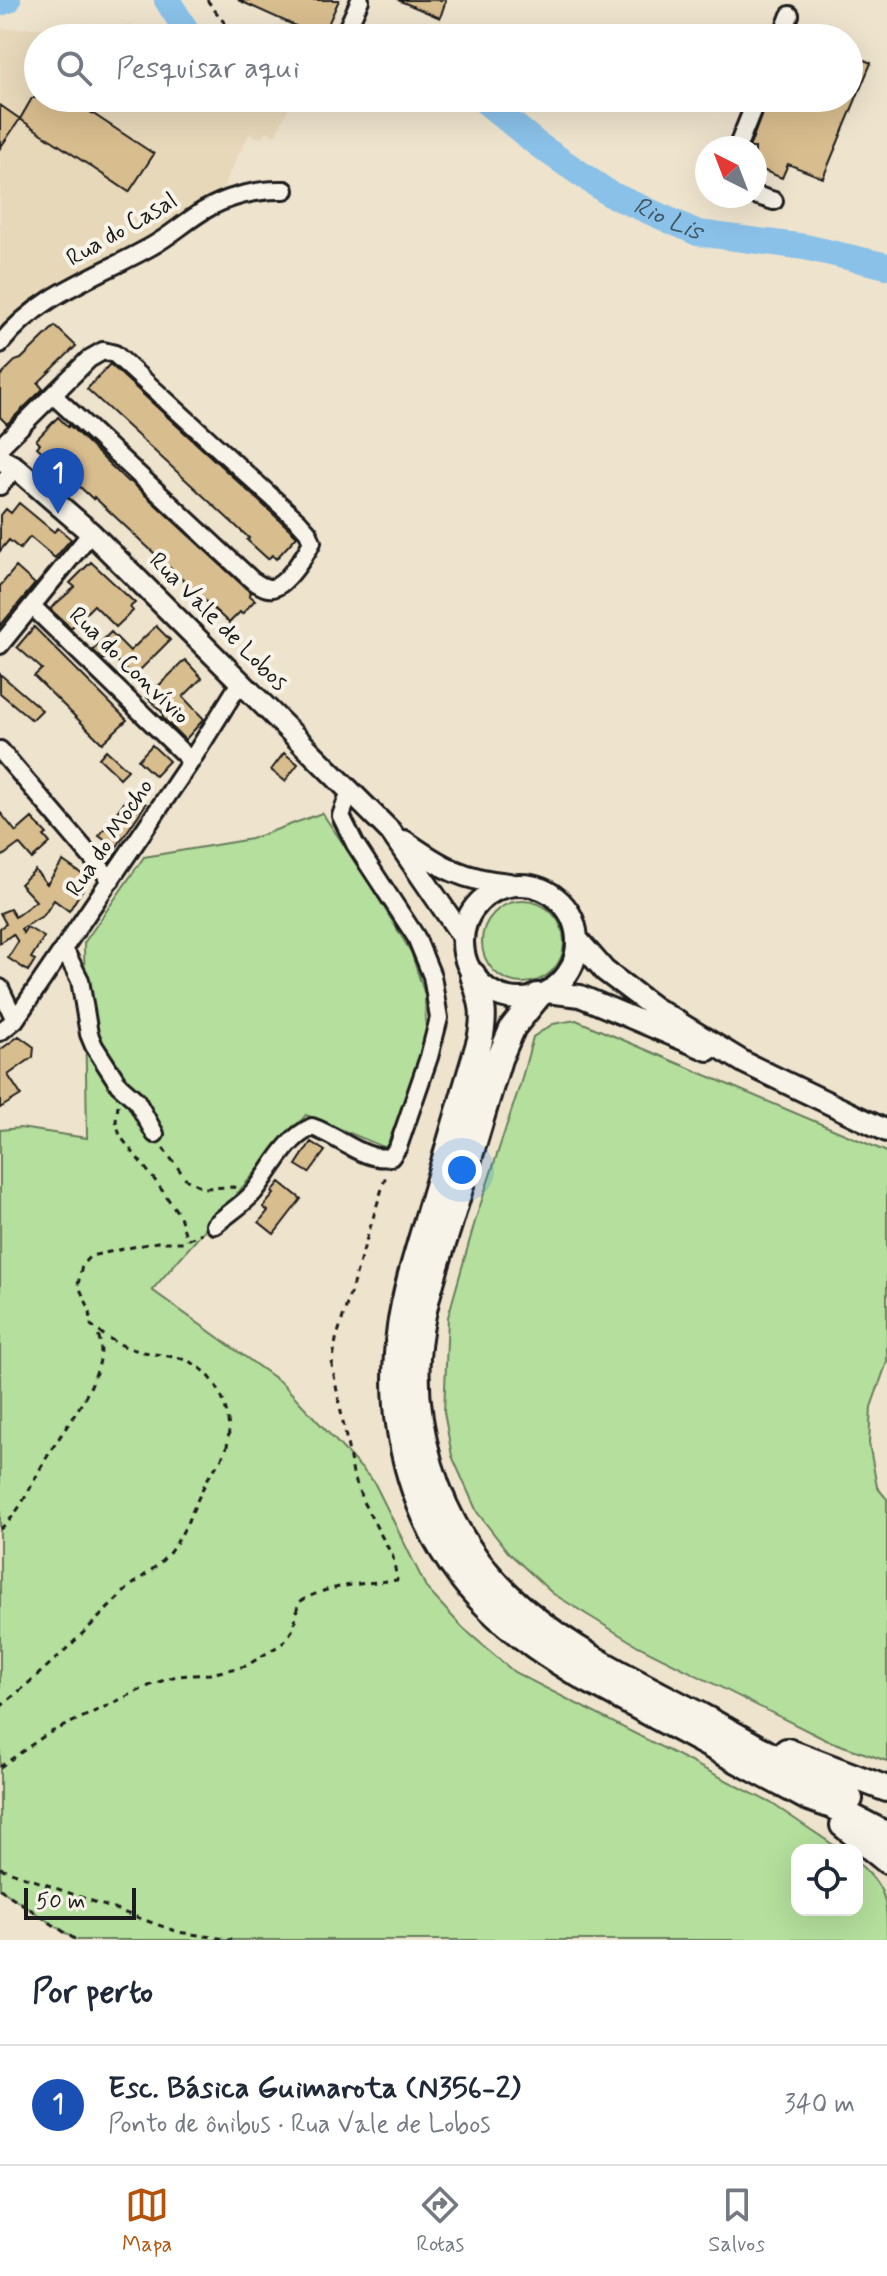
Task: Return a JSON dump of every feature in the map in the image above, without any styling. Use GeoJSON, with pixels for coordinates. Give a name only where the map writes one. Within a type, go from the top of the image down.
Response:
{"type":"FeatureCollection","features":[{"type":"Feature","properties":{"kind":"highway"},"geometry":{"type":"LineString","coordinates":[[473,975],[483,1005],[480,1040],[414,1264],[399,1329],[396,1405],[405,1458],[417,1497],[456,1569],[485,1604],[518,1633],[586,1679],[806,1797],[832,1806],[887,1835]]}},
{"type":"Feature","properties":{"kind":"highway"},"geometry":{"type":"LineString","coordinates":[[542,994],[513,1027],[499,1059],[424,1307],[416,1381],[421,1427],[428,1459],[447,1513],[481,1567],[531,1617],[572,1645],[887,1819]]}},
{"type":"Feature","properties":{"kind":"highway"},"geometry":{"type":"LineString","coordinates":[[721,1727],[887,1789]]}},
{"type":"Feature","properties":{"kind":"highway"},"geometry":{"type":"LineString","coordinates":[[806,1797],[887,1861]]}},
{"type":"Feature","properties":{"kind":"main road","name":"Rua Vale de Lobos"},"geometry":{"type":"LineString","coordinates":[[7,463],[91,533],[391,832]]}},
{"type":"Feature","properties":{"kind":"main road"},"geometry":{"type":"LineString","coordinates":[[391,832],[447,869],[481,882],[514,884],[534,886],[552,893],[566,907],[578,940],[570,971],[560,983],[542,994],[523,999],[495,994],[473,975],[464,957],[466,922],[474,907],[485,896],[514,884]]}},
{"type":"Feature","properties":{"kind":"main road"},"geometry":{"type":"LineString","coordinates":[[391,832],[463,937]]}},
{"type":"Feature","properties":{"kind":"main road"},"geometry":{"type":"LineString","coordinates":[[578,940],[592,958],[624,987],[745,1063],[887,1131]]}},
{"type":"Feature","properties":{"kind":"main road"},"geometry":{"type":"LineString","coordinates":[[542,994],[580,996],[704,1049],[745,1063]]}},
{"type":"Feature","properties":{"kind":"street"},"geometry":{"type":"LineString","coordinates":[[349,24],[360,0]]}},
{"type":"Feature","properties":{"kind":"street"},"geometry":{"type":"LineString","coordinates":[[786,24],[790,15]]}},
{"type":"Feature","properties":{"kind":"street"},"geometry":{"type":"LineString","coordinates":[[742,136],[751,112]]}},
{"type":"Feature","properties":{"kind":"street","name":"Rua do Casal"},"geometry":{"type":"LineString","coordinates":[[0,344],[13,328],[41,305],[86,278],[153,245],[203,211],[228,199],[274,189],[285,190]]}},
{"type":"Feature","properties":{"kind":"street"},"geometry":{"type":"LineString","coordinates":[[767,199],[774,201]]}},
{"type":"Feature","properties":{"kind":"street"},"geometry":{"type":"LineString","coordinates":[[0,447],[89,359],[103,351],[115,354],[299,522],[312,542],[306,554],[281,584],[272,588],[253,581],[53,395]]}},
{"type":"Feature","properties":{"kind":"street"},"geometry":{"type":"LineString","coordinates":[[0,486],[7,463]]}},
{"type":"Feature","properties":{"kind":"street"},"geometry":{"type":"LineString","coordinates":[[0,645],[91,533]]}},
{"type":"Feature","properties":{"kind":"street","name":"Rua do Convívio"},"geometry":{"type":"LineString","coordinates":[[32,606],[191,761]]}},
{"type":"Feature","properties":{"kind":"street","name":"Rua do Mocho"},"geometry":{"type":"LineString","coordinates":[[0,1032],[15,1020],[64,949],[241,681]]}},
{"type":"Feature","properties":{"kind":"street"},"geometry":{"type":"LineString","coordinates":[[0,750],[111,880]]}},
{"type":"Feature","properties":{"kind":"street"},"geometry":{"type":"LineString","coordinates":[[215,1225],[252,1195],[299,1134],[312,1127],[381,1159],[391,1157],[398,1147],[429,1057],[439,1018],[432,976],[416,937],[355,844],[341,816],[350,791]]}},
{"type":"Feature","properties":{"kind":"street"},"geometry":{"type":"LineString","coordinates":[[64,949],[80,980],[89,1034],[94,1046],[119,1085],[136,1100],[155,1134]]}},
{"type":"Feature","properties":{"kind":"street"},"geometry":{"type":"LineString","coordinates":[[0,988],[15,1020]]}},
{"type":"Feature","properties":{"kind":"path"},"geometry":{"type":"LineString","coordinates":[[207,0],[225,24]]}},
{"type":"Feature","properties":{"kind":"path"},"geometry":{"type":"LineString","coordinates":[[119,1085],[116,1121],[120,1136],[180,1216],[187,1240]]}},
{"type":"Feature","properties":{"kind":"path"},"geometry":{"type":"LineString","coordinates":[[155,1134],[187,1180],[205,1188],[233,1187],[252,1195]]}},
{"type":"Feature","properties":{"kind":"path"},"geometry":{"type":"LineString","coordinates":[[0,1767],[47,1734],[153,1684],[176,1676],[210,1674],[246,1666],[283,1643],[294,1628],[298,1603],[309,1596],[328,1590],[397,1580],[393,1557],[363,1502],[353,1474],[332,1365],[336,1340],[391,1157]]}},
{"type":"Feature","properties":{"kind":"path"},"geometry":{"type":"LineString","coordinates":[[0,1707],[169,1553],[227,1448],[229,1429],[225,1409],[207,1373],[188,1359],[142,1352],[114,1342],[91,1325],[90,1310],[78,1285],[82,1265],[90,1256],[157,1242],[187,1240],[215,1225]]}},
{"type":"Feature","properties":{"kind":"path"},"geometry":{"type":"LineString","coordinates":[[0,1529],[7,1524],[32,1484],[97,1371],[102,1348],[97,1330]]}},
{"type":"Feature","properties":{"kind":"path"},"geometry":{"type":"LineString","coordinates":[[0,1868],[178,1932],[232,1940]]}},
{"type":"Feature","properties":{"kind":"path"},"geometry":{"type":"LineString","coordinates":[[0,1889],[76,1940]]}},
{"type":"Feature","properties":{"kind":"shaded area"},"geometry":{"type":"Polygon","coordinates":[[[24,28],[24,112],[287,112],[275,136],[267,131],[262,138],[249,134],[223,192],[169,230],[24,307],[0,339],[0,29],[24,28]]]}},
{"type":"Feature","properties":{"kind":"green space"},"geometry":{"type":"Polygon","coordinates":[[[322,813],[362,871],[411,952],[425,995],[426,1035],[422,1058],[386,1148],[306,1115],[152,1290],[283,1384],[374,1482],[427,1589],[463,1628],[514,1672],[771,1803],[832,1844],[791,1844],[791,1916],[863,1916],[863,1868],[883,1895],[887,1940],[76,1940],[0,1889],[0,1130],[20,1128],[87,1138],[84,943],[144,857],[251,839],[322,813]]]}},
{"type":"Feature","properties":{"kind":"green space"},"geometry":{"type":"Polygon","coordinates":[[[523,901],[539,904],[552,913],[561,926],[564,942],[561,958],[552,971],[539,980],[523,983],[507,980],[494,971],[485,958],[482,942],[485,926],[494,913],[507,904],[523,901]]]}},
{"type":"Feature","properties":{"kind":"green space"},"geometry":{"type":"Polygon","coordinates":[[[576,1020],[887,1152],[887,1362],[871,1407],[869,1443],[877,1487],[887,1499],[887,1761],[826,1740],[638,1646],[552,1593],[508,1552],[477,1512],[452,1456],[444,1412],[448,1317],[476,1218],[533,1037],[553,1024],[576,1020]]]}},
{"type":"Feature","properties":{"kind":"building"},"geometry":{"type":"Polygon","coordinates":[[[238,0],[339,0],[328,24],[291,24],[238,0]]]}},
{"type":"Feature","properties":{"kind":"building"},"geometry":{"type":"Polygon","coordinates":[[[398,0],[446,0],[440,18],[398,0]]]}},
{"type":"Feature","properties":{"kind":"building"},"geometry":{"type":"Polygon","coordinates":[[[863,59],[871,63],[863,82],[863,59]]]}},
{"type":"Feature","properties":{"kind":"building"},"geometry":{"type":"Polygon","coordinates":[[[0,105],[20,119],[0,148],[0,105]]]}},
{"type":"Feature","properties":{"kind":"building"},"geometry":{"type":"Polygon","coordinates":[[[24,112],[90,112],[154,154],[129,192],[20,119],[24,112]]]}},
{"type":"Feature","properties":{"kind":"building"},"geometry":{"type":"Polygon","coordinates":[[[763,112],[851,112],[823,178],[788,164],[782,178],[767,172],[767,136],[754,136],[763,112]]]}},
{"type":"Feature","properties":{"kind":"building"},"geometry":{"type":"Polygon","coordinates":[[[55,326],[76,346],[38,383],[43,389],[7,424],[0,417],[0,376],[55,326]]]}},
{"type":"Feature","properties":{"kind":"building"},"geometry":{"type":"Polygon","coordinates":[[[110,364],[297,536],[276,559],[272,555],[268,559],[87,389],[110,364]]]}},
{"type":"Feature","properties":{"kind":"building"},"geometry":{"type":"Polygon","coordinates":[[[58,417],[251,593],[249,595],[255,600],[242,614],[240,612],[229,623],[37,447],[40,444],[36,440],[58,417]]]}},
{"type":"Feature","properties":{"kind":"building"},"geometry":{"type":"Polygon","coordinates":[[[19,503],[54,532],[58,528],[71,539],[55,558],[30,537],[20,549],[9,540],[0,551],[0,516],[6,509],[11,513],[19,503]]]}},
{"type":"Feature","properties":{"kind":"building"},"geometry":{"type":"Polygon","coordinates":[[[91,562],[135,603],[130,607],[133,611],[116,627],[94,605],[71,628],[50,609],[75,587],[70,583],[91,562]]]}},
{"type":"Feature","properties":{"kind":"building"},"geometry":{"type":"Polygon","coordinates":[[[16,567],[35,584],[0,626],[0,586],[16,567]]]}},
{"type":"Feature","properties":{"kind":"building"},"geometry":{"type":"Polygon","coordinates":[[[156,626],[170,640],[133,677],[109,653],[103,660],[93,650],[111,632],[130,651],[156,626]]]}},
{"type":"Feature","properties":{"kind":"building"},"geometry":{"type":"Polygon","coordinates":[[[34,627],[127,720],[102,743],[34,676],[42,669],[17,647],[34,627]]]}},
{"type":"Feature","properties":{"kind":"building"},"geometry":{"type":"Polygon","coordinates":[[[185,660],[202,678],[183,697],[204,719],[185,740],[147,697],[185,660]]]}},
{"type":"Feature","properties":{"kind":"building"},"geometry":{"type":"Polygon","coordinates":[[[0,674],[42,710],[32,720],[0,693],[0,674]]]}},
{"type":"Feature","properties":{"kind":"building"},"geometry":{"type":"Polygon","coordinates":[[[152,745],[169,761],[155,776],[138,760],[152,745]]]}},
{"type":"Feature","properties":{"kind":"building"},"geometry":{"type":"Polygon","coordinates":[[[106,750],[128,770],[120,778],[99,758],[106,750]]]}},
{"type":"Feature","properties":{"kind":"building"},"geometry":{"type":"Polygon","coordinates":[[[284,753],[298,764],[285,781],[271,770],[284,753]]]}},
{"type":"Feature","properties":{"kind":"building"},"geometry":{"type":"Polygon","coordinates":[[[131,793],[146,804],[116,848],[99,836],[131,793]]]}},
{"type":"Feature","properties":{"kind":"building"},"geometry":{"type":"Polygon","coordinates":[[[0,812],[16,832],[32,818],[47,834],[44,836],[50,843],[32,859],[19,844],[0,858],[0,812]]]}},
{"type":"Feature","properties":{"kind":"building"},"geometry":{"type":"Polygon","coordinates":[[[63,861],[89,879],[69,911],[54,900],[44,915],[21,929],[23,933],[27,927],[44,937],[31,958],[35,960],[28,971],[8,958],[18,942],[13,934],[0,943],[0,928],[6,924],[0,913],[10,909],[15,917],[36,901],[20,884],[35,870],[47,884],[63,861]]]}},
{"type":"Feature","properties":{"kind":"building"},"geometry":{"type":"Polygon","coordinates":[[[19,1036],[34,1047],[33,1057],[8,1075],[21,1095],[0,1108],[0,1050],[19,1036]]]}},
{"type":"Feature","properties":{"kind":"building"},"geometry":{"type":"Polygon","coordinates":[[[311,1142],[325,1151],[309,1173],[296,1165],[311,1142]]]}},
{"type":"Feature","properties":{"kind":"building"},"geometry":{"type":"Polygon","coordinates":[[[280,1182],[301,1199],[274,1234],[259,1222],[268,1211],[263,1207],[280,1182]]]}},
{"type":"Feature","properties":{"kind":"waterway","name":"Rio Lis"},"geometry":{"type":"LineString","coordinates":[[0,3],[8,0]]}},
{"type":"Feature","properties":{"kind":"waterway","name":"Rio Lis"},"geometry":{"type":"LineString","coordinates":[[167,0],[182,24]]}},
{"type":"Feature","properties":{"kind":"waterway","name":"Rio Lis"},"geometry":{"type":"LineString","coordinates":[[498,112],[537,144],[610,194],[698,233],[805,247],[887,266]]}},
{"type":"Feature","properties":{"kind":"place","name":"Esc. Básica Guimarota (N356-2)"},"geometry":{"type":"Point","coordinates":[58,514]}}]}
